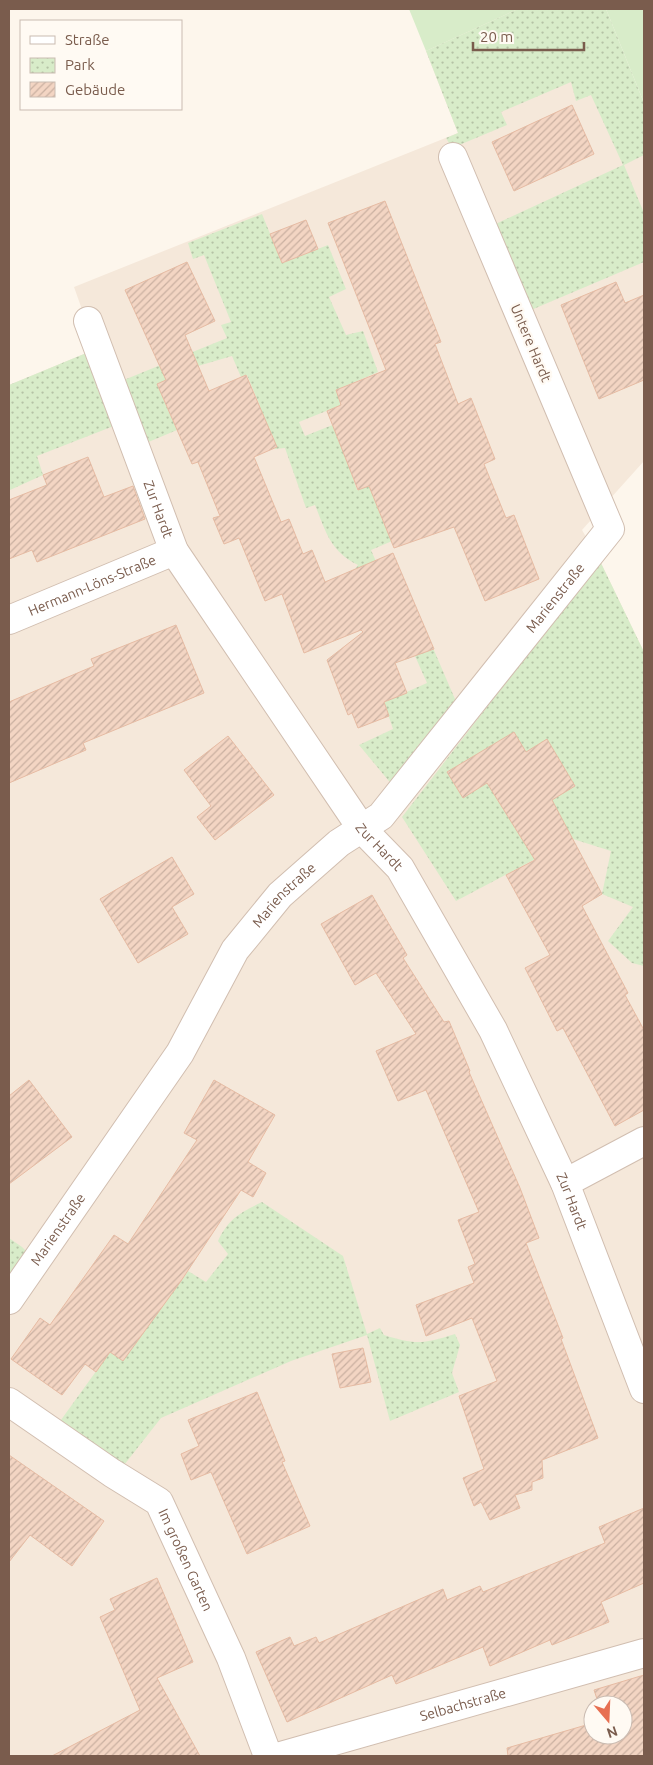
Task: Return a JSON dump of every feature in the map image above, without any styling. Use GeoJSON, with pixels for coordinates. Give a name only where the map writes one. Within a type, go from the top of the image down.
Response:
{"type":"FeatureCollection","features":[{"type":"Feature","properties":{"kind":"street","name":"Untere Hardt"},"geometry":{"type":"LineString","coordinates":[[452,157],[610,529]]}},
{"type":"Feature","properties":{"kind":"street","name":"Zur Hardt"},"geometry":{"type":"LineString","coordinates":[[88,321],[174,551],[362,829],[400,868],[488,1021],[565,1183],[644,1389]]}},
{"type":"Feature","properties":{"kind":"street","name":"Marienstraße"},"geometry":{"type":"LineString","coordinates":[[9,1300],[180,1053],[236,950],[280,895],[339,843],[381,816],[610,529]]}},
{"type":"Feature","properties":{"kind":"street","name":"Hermann-Löns-Straße"},"geometry":{"type":"LineString","coordinates":[[9,620],[174,551]]}},
{"type":"Feature","properties":{"kind":"street"},"geometry":{"type":"LineString","coordinates":[[565,1183],[644,1141]]}},
{"type":"Feature","properties":{"kind":"street","name":"Im großen Garten"},"geometry":{"type":"LineString","coordinates":[[9,1402],[112,1474],[159,1502],[231,1658],[268,1756]]}},
{"type":"Feature","properties":{"kind":"street","name":"Selbachstraße"},"geometry":{"type":"LineString","coordinates":[[281,1756],[644,1652]]}},
{"type":"Feature","properties":{"kind":"shaded area"},"geometry":{"type":"Polygon","coordinates":[[[518,9],[644,103],[644,461],[582,530],[600,561],[644,652],[644,1756],[9,1756],[9,385],[96,349],[74,287],[458,133],[426,51],[518,9]]]}},
{"type":"Feature","properties":{"kind":"green space"},"geometry":{"type":"Polygon","coordinates":[[[409,9],[518,9],[426,51],[409,9]]]}},
{"type":"Feature","properties":{"kind":"green space"},"geometry":{"type":"Polygon","coordinates":[[[518,9],[606,9],[644,103],[644,155],[624,165],[644,213],[644,262],[524,313],[487,228],[623,165],[591,95],[576,101],[571,82],[501,112],[507,125],[452,148],[446,138],[458,133],[426,51],[518,9]]]}},
{"type":"Feature","properties":{"kind":"green space"},"geometry":{"type":"Polygon","coordinates":[[[606,9],[644,9],[644,103],[606,9]]]}},
{"type":"Feature","properties":{"kind":"green space"},"geometry":{"type":"Polygon","coordinates":[[[262,214],[282,263],[328,245],[346,289],[329,297],[346,335],[363,331],[378,372],[336,390],[341,405],[299,422],[305,436],[345,420],[364,466],[351,472],[357,490],[369,486],[381,515],[404,536],[371,550],[388,589],[405,583],[461,713],[398,792],[359,745],[393,729],[384,702],[427,683],[415,656],[399,662],[388,632],[355,569],[358,565],[341,554],[335,547],[326,532],[315,505],[306,508],[285,448],[275,449],[272,434],[267,434],[256,408],[260,406],[247,375],[241,377],[232,356],[198,366],[157,384],[177,430],[139,446],[114,384],[227,338],[221,325],[231,322],[204,255],[193,259],[188,243],[262,214]]]}},
{"type":"Feature","properties":{"kind":"green space"},"geometry":{"type":"Polygon","coordinates":[[[96,349],[124,422],[37,456],[43,475],[10,490],[9,385],[96,349]]]}},
{"type":"Feature","properties":{"kind":"green space"},"geometry":{"type":"Polygon","coordinates":[[[600,561],[644,652],[644,966],[632,963],[608,941],[633,907],[602,894],[611,851],[573,839],[456,901],[402,817],[600,561]]]}},
{"type":"Feature","properties":{"kind":"green space"},"geometry":{"type":"Polygon","coordinates":[[[262,1202],[343,1256],[367,1334],[380,1328],[384,1335],[412,1342],[420,1342],[455,1334],[460,1345],[452,1373],[459,1392],[390,1421],[367,1335],[291,1361],[161,1418],[117,1474],[53,1431],[110,1352],[114,1355],[188,1271],[206,1282],[228,1254],[218,1241],[226,1227],[241,1213],[262,1202]]]}},
{"type":"Feature","properties":{"kind":"green space"},"geometry":{"type":"Polygon","coordinates":[[[9,1238],[22,1247],[35,1260],[9,1297],[9,1238]]]}},
{"type":"Feature","properties":{"kind":"building"},"geometry":{"type":"Polygon","coordinates":[[[572,105],[594,154],[514,191],[492,142],[572,105]]]}},
{"type":"Feature","properties":{"kind":"building"},"geometry":{"type":"Polygon","coordinates":[[[385,201],[441,342],[435,344],[458,404],[471,398],[495,459],[484,464],[506,518],[514,515],[539,579],[485,601],[454,527],[394,548],[369,486],[358,490],[327,411],[341,405],[336,390],[386,370],[328,223],[385,201]]]}},
{"type":"Feature","properties":{"kind":"building"},"geometry":{"type":"Polygon","coordinates":[[[306,220],[318,249],[282,263],[270,234],[306,220]]]}},
{"type":"Feature","properties":{"kind":"building"},"geometry":{"type":"Polygon","coordinates":[[[187,262],[215,321],[185,335],[209,391],[246,375],[277,447],[254,457],[281,522],[289,519],[303,554],[312,550],[325,582],[393,553],[434,649],[395,663],[407,693],[384,702],[389,716],[358,728],[352,713],[348,715],[327,660],[363,632],[361,630],[304,653],[282,594],[265,601],[239,538],[224,544],[213,518],[220,516],[198,462],[192,464],[157,384],[166,380],[125,290],[187,262]]]}},
{"type":"Feature","properties":{"kind":"building"},"geometry":{"type":"Polygon","coordinates":[[[616,282],[625,303],[644,295],[644,380],[599,399],[561,305],[616,282]]]}},
{"type":"Feature","properties":{"kind":"building"},"geometry":{"type":"Polygon","coordinates":[[[88,457],[104,497],[133,486],[145,519],[37,562],[32,550],[9,559],[9,500],[47,485],[43,475],[88,457]]]}},
{"type":"Feature","properties":{"kind":"building"},"geometry":{"type":"Polygon","coordinates":[[[176,625],[204,693],[83,743],[86,750],[9,783],[9,702],[94,666],[91,659],[176,625]]]}},
{"type":"Feature","properties":{"kind":"building"},"geometry":{"type":"Polygon","coordinates":[[[514,732],[526,752],[547,739],[575,786],[552,800],[602,894],[582,906],[628,993],[625,995],[644,1030],[644,1110],[615,1126],[563,1028],[557,1031],[525,968],[550,955],[506,875],[535,860],[487,783],[463,798],[447,772],[514,732]]]}},
{"type":"Feature","properties":{"kind":"building"},"geometry":{"type":"Polygon","coordinates":[[[228,736],[274,795],[215,840],[197,817],[211,806],[184,770],[228,736]]]}},
{"type":"Feature","properties":{"kind":"building"},"geometry":{"type":"Polygon","coordinates":[[[172,857],[194,894],[172,907],[188,934],[138,963],[100,899],[172,857]]]}},
{"type":"Feature","properties":{"kind":"building"},"geometry":{"type":"Polygon","coordinates":[[[372,895],[407,955],[403,958],[444,1022],[449,1021],[469,1072],[520,1188],[539,1238],[526,1243],[563,1338],[561,1339],[598,1438],[542,1460],[543,1478],[532,1482],[532,1490],[515,1495],[520,1508],[490,1520],[481,1502],[474,1506],[463,1478],[484,1469],[459,1396],[497,1381],[472,1318],[426,1336],[416,1305],[474,1283],[468,1267],[475,1264],[458,1220],[479,1212],[426,1090],[398,1101],[376,1051],[416,1034],[376,973],[355,985],[321,924],[372,895]]]}},
{"type":"Feature","properties":{"kind":"building"},"geometry":{"type":"Polygon","coordinates":[[[29,1080],[72,1137],[9,1184],[9,1096],[29,1080]]]}},
{"type":"Feature","properties":{"kind":"building"},"geometry":{"type":"Polygon","coordinates":[[[214,1080],[275,1115],[248,1162],[266,1173],[253,1197],[241,1190],[181,1281],[123,1361],[110,1352],[96,1372],[85,1364],[62,1395],[11,1359],[40,1318],[50,1325],[114,1235],[128,1244],[197,1140],[184,1133],[214,1080]]]}},
{"type":"Feature","properties":{"kind":"building"},"geometry":{"type":"Polygon","coordinates":[[[363,1348],[371,1382],[340,1388],[332,1354],[363,1348]]]}},
{"type":"Feature","properties":{"kind":"building"},"geometry":{"type":"Polygon","coordinates":[[[257,1392],[285,1461],[282,1462],[310,1526],[247,1554],[211,1472],[191,1480],[181,1454],[199,1446],[188,1420],[257,1392]]]}},
{"type":"Feature","properties":{"kind":"building"},"geometry":{"type":"Polygon","coordinates":[[[9,1455],[104,1521],[72,1566],[30,1535],[9,1562],[9,1455]]]}},
{"type":"Feature","properties":{"kind":"building"},"geometry":{"type":"Polygon","coordinates":[[[644,1508],[644,1583],[601,1602],[609,1622],[552,1645],[550,1640],[490,1666],[483,1647],[396,1684],[392,1675],[287,1722],[256,1652],[290,1637],[294,1646],[316,1637],[319,1643],[443,1589],[447,1600],[480,1586],[483,1592],[605,1543],[599,1527],[644,1508]]]}},
{"type":"Feature","properties":{"kind":"building"},"geometry":{"type":"Polygon","coordinates":[[[157,1578],[193,1662],[157,1678],[200,1756],[52,1756],[140,1710],[100,1617],[115,1610],[110,1599],[157,1578]]]}},
{"type":"Feature","properties":{"kind":"building"},"geometry":{"type":"Polygon","coordinates":[[[644,1675],[644,1756],[508,1756],[507,1748],[583,1726],[583,1745],[633,1745],[633,1695],[596,1695],[594,1690],[644,1675]]]}}]}
